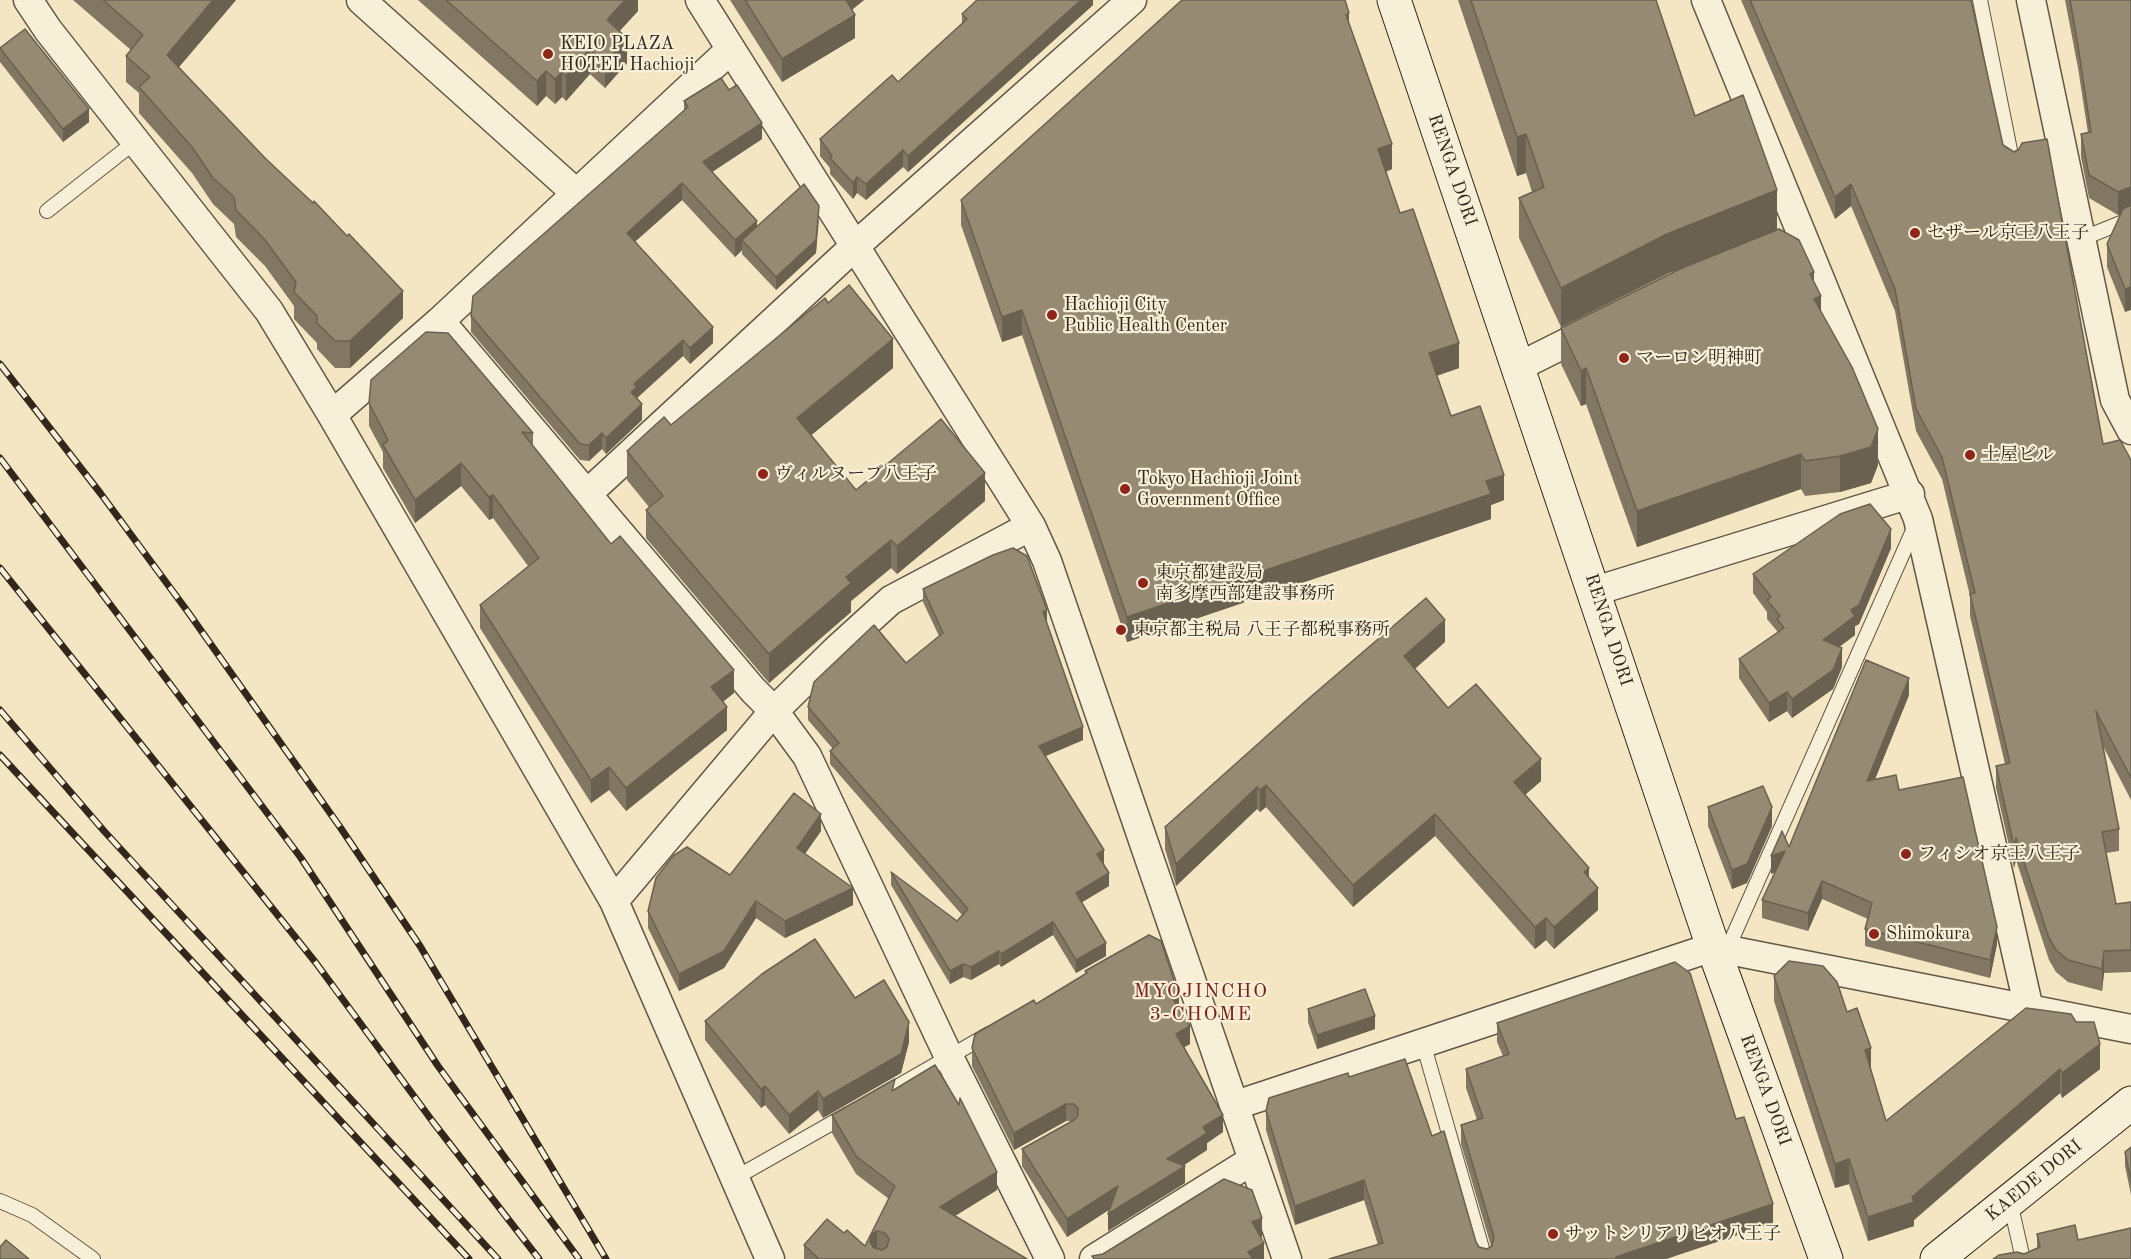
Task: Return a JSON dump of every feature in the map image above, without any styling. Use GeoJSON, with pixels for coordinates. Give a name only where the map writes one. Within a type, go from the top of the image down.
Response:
{"type":"FeatureCollection","features":[{"type":"Feature","properties":{"kind":"street"},"geometry":{"type":"LineString","coordinates":[[28,0],[48,30],[269,311],[332,415],[614,901],[770,1259]]}},
{"type":"Feature","properties":{"kind":"street"},"geometry":{"type":"LineString","coordinates":[[362,0],[576,193]]}},
{"type":"Feature","properties":{"kind":"street"},"geometry":{"type":"LineString","coordinates":[[700,0],[1031,526],[1047,561],[1169,929],[1236,1105],[1287,1259]]}},
{"type":"Feature","properties":{"kind":"street"},"geometry":{"type":"LineString","coordinates":[[587,494],[854,247],[1132,0]]}},
{"type":"Feature","properties":{"kind":"street","name":"RENGA DORI"},"geometry":{"type":"LineString","coordinates":[[1394,0],[1518,367],[1826,1259]]}},
{"type":"Feature","properties":{"kind":"street"},"geometry":{"type":"LineString","coordinates":[[1706,0],[1793,241],[1914,506],[2029,1009]]}},
{"type":"Feature","properties":{"kind":"street"},"geometry":{"type":"LineString","coordinates":[[2031,0],[2115,400],[2131,430]]}},
{"type":"Feature","properties":{"kind":"street"},"geometry":{"type":"LineString","coordinates":[[332,415],[440,321],[730,50]]}},
{"type":"Feature","properties":{"kind":"street"},"geometry":{"type":"LineString","coordinates":[[1518,367],[1622,314]]}},
{"type":"Feature","properties":{"kind":"street"},"geometry":{"type":"LineString","coordinates":[[440,321],[753,690],[774,711],[807,756],[950,1057],[1008,1163],[1050,1259]]}},
{"type":"Feature","properties":{"kind":"street"},"geometry":{"type":"LineString","coordinates":[[1595,591],[1914,506]]}},
{"type":"Feature","properties":{"kind":"street"},"geometry":{"type":"LineString","coordinates":[[614,901],[774,711],[891,600],[1031,526]]}},
{"type":"Feature","properties":{"kind":"street"},"geometry":{"type":"LineString","coordinates":[[1236,1105],[1720,949],[2131,1029]]}},
{"type":"Feature","properties":{"kind":"street","name":"KAEDE DORI"},"geometry":{"type":"LineString","coordinates":[[1937,1259],[2131,1103]]}},
{"type":"Feature","properties":{"kind":"street"},"geometry":{"type":"LineString","coordinates":[[1095,1259],[1253,1160]]}},
{"type":"Feature","properties":{"kind":"lane"},"geometry":{"type":"LineString","coordinates":[[1980,0],[2013,165]]}},
{"type":"Feature","properties":{"kind":"lane"},"geometry":{"type":"LineString","coordinates":[[46,211],[136,141]]}},
{"type":"Feature","properties":{"kind":"lane"},"geometry":{"type":"LineString","coordinates":[[2081,239],[2131,219]]}},
{"type":"Feature","properties":{"kind":"lane"},"geometry":{"type":"LineString","coordinates":[[1720,949],[1914,506]]}},
{"type":"Feature","properties":{"kind":"lane"},"geometry":{"type":"LineString","coordinates":[[735,1178],[1000,1028]]}},
{"type":"Feature","properties":{"kind":"lane"},"geometry":{"type":"LineString","coordinates":[[1423,1044],[1485,1259]]}},
{"type":"Feature","properties":{"kind":"lane"},"geometry":{"type":"LineString","coordinates":[[2010,1200],[2022,1259]]}},
{"type":"Feature","properties":{"kind":"lane"},"geometry":{"type":"LineString","coordinates":[[0,1201],[32,1215],[93,1259]]}},
{"type":"Feature","properties":{"kind":"building"},"geometry":{"type":"Polygon","coordinates":[[[103,0],[213,0],[167,55],[266,159],[313,203],[314,201],[347,236],[349,234],[403,291],[350,341],[335,341],[317,323],[317,316],[294,292],[296,282],[265,240],[236,210],[234,197],[213,178],[192,147],[139,87],[150,77],[126,56],[143,35],[103,0]]]}},
{"type":"Feature","properties":{"kind":"building","name":"KEIO PLAZA HOTEL Hachioji"},"geometry":{"type":"Polygon","coordinates":[[[446,0],[625,0],[607,20],[627,38],[605,63],[590,49],[566,76],[562,72],[555,79],[546,71],[537,81],[446,0]]]}},
{"type":"Feature","properties":{"kind":"building"},"geometry":{"type":"Polygon","coordinates":[[[745,0],[846,0],[855,15],[782,59],[745,0]]]}},
{"type":"Feature","properties":{"kind":"building"},"geometry":{"type":"Polygon","coordinates":[[[977,0],[1081,0],[908,156],[903,150],[866,184],[857,177],[853,183],[830,158],[832,156],[820,139],[892,75],[898,82],[967,19],[962,14],[977,0]]]}},
{"type":"Feature","properties":{"kind":"building"},"geometry":{"type":"Polygon","coordinates":[[[1182,0],[1345,0],[1349,13],[1346,15],[1392,144],[1378,149],[1400,213],[1413,209],[1459,343],[1429,353],[1451,416],[1480,406],[1504,475],[1486,481],[1491,494],[1127,617],[1022,310],[1002,317],[961,200],[1182,0]]]}},
{"type":"Feature","properties":{"kind":"building"},"geometry":{"type":"Polygon","coordinates":[[[1471,0],[1656,0],[1695,116],[1743,95],[1777,190],[1667,234],[1561,288],[1519,198],[1544,187],[1526,134],[1517,137],[1471,0]]]}},
{"type":"Feature","properties":{"kind":"building"},"geometry":{"type":"Polygon","coordinates":[[[1750,0],[1971,0],[2003,145],[2014,152],[2022,143],[2047,139],[2103,444],[2120,440],[2131,460],[2131,778],[2096,711],[2119,829],[2102,832],[2116,904],[2131,902],[2131,950],[2104,951],[2102,969],[2068,960],[2056,950],[2049,938],[2016,838],[2014,846],[1996,766],[2010,763],[1970,594],[1975,593],[1942,457],[1916,409],[1895,289],[1851,184],[1835,197],[1750,0]]]}},
{"type":"Feature","properties":{"kind":"building"},"geometry":{"type":"Polygon","coordinates":[[[2070,0],[2131,0],[2131,187],[2118,192],[2089,175],[2081,134],[2091,132],[2070,0]]]}},
{"type":"Feature","properties":{"kind":"building"},"geometry":{"type":"Polygon","coordinates":[[[25,29],[89,109],[63,129],[0,48],[25,29]]]}},
{"type":"Feature","properties":{"kind":"building"},"geometry":{"type":"Polygon","coordinates":[[[721,78],[729,90],[737,85],[762,123],[703,162],[757,221],[735,240],[682,183],[627,233],[713,327],[690,348],[683,340],[634,384],[637,387],[631,392],[642,404],[606,438],[602,433],[589,445],[580,444],[471,316],[473,296],[688,107],[684,101],[721,78]]]}},
{"type":"Feature","properties":{"kind":"building"},"geometry":{"type":"Polygon","coordinates":[[[804,184],[819,206],[816,240],[776,277],[742,240],[804,184]]]}},
{"type":"Feature","properties":{"kind":"building"},"geometry":{"type":"Polygon","coordinates":[[[2131,205],[2131,287],[2125,289],[2107,244],[2123,209],[2131,205]]]}},
{"type":"Feature","properties":{"kind":"building"},"geometry":{"type":"Polygon","coordinates":[[[1779,229],[1799,240],[1814,272],[1810,274],[1821,296],[1814,299],[1852,367],[1878,429],[1871,447],[1840,456],[1805,461],[1801,454],[1637,511],[1586,368],[1581,371],[1561,328],[1680,269],[1779,229]]]}},
{"type":"Feature","properties":{"kind":"building"},"geometry":{"type":"Polygon","coordinates":[[[849,285],[893,339],[797,418],[856,490],[941,419],[985,473],[897,546],[891,540],[846,577],[851,583],[769,654],[646,510],[663,496],[627,451],[664,417],[671,425],[825,298],[828,303],[849,285]]]}},
{"type":"Feature","properties":{"kind":"building"},"geometry":{"type":"Polygon","coordinates":[[[426,332],[448,333],[533,433],[522,432],[611,544],[620,536],[734,670],[711,687],[727,707],[626,788],[609,767],[591,780],[480,605],[539,558],[493,495],[489,497],[461,463],[415,500],[383,445],[388,440],[369,403],[371,380],[426,332]]]}},
{"type":"Feature","properties":{"kind":"building"},"geometry":{"type":"Polygon","coordinates":[[[1870,504],[1891,529],[1859,605],[1851,610],[1855,616],[1823,640],[1842,648],[1833,670],[1792,699],[1787,692],[1769,703],[1739,659],[1784,628],[1777,619],[1780,616],[1767,600],[1771,597],[1753,574],[1840,514],[1870,504]]]}},
{"type":"Feature","properties":{"kind":"building"},"geometry":{"type":"Polygon","coordinates":[[[1013,548],[1027,556],[1047,610],[1043,612],[1083,727],[1039,746],[1104,850],[1097,854],[1109,873],[1076,893],[1106,943],[1076,960],[1053,922],[1001,954],[999,951],[971,967],[963,964],[950,971],[891,872],[957,921],[968,909],[830,751],[839,743],[808,707],[814,682],[874,625],[906,663],[943,633],[923,589],[993,555],[1013,548]]]}},
{"type":"Feature","properties":{"kind":"building"},"geometry":{"type":"Polygon","coordinates":[[[1426,598],[1445,620],[1404,656],[1448,708],[1476,684],[1541,759],[1514,782],[1589,868],[1584,872],[1598,888],[1554,927],[1546,918],[1535,927],[1435,814],[1353,885],[1266,785],[1260,790],[1257,787],[1176,864],[1165,827],[1307,700],[1426,598]]]}},
{"type":"Feature","properties":{"kind":"building"},"geometry":{"type":"Polygon","coordinates":[[[1866,660],[1909,678],[1867,781],[1896,775],[1899,790],[1963,777],[1997,927],[1990,960],[1865,929],[1872,903],[1822,881],[1808,913],[1762,900],[1785,851],[1771,856],[1782,831],[1789,847],[1866,660]]]}},
{"type":"Feature","properties":{"kind":"building"},"geometry":{"type":"Polygon","coordinates":[[[1763,786],[1772,807],[1747,864],[1732,870],[1708,807],[1763,786]]]}},
{"type":"Feature","properties":{"kind":"building"},"geometry":{"type":"Polygon","coordinates":[[[794,793],[821,814],[797,848],[853,888],[785,921],[756,901],[724,951],[679,974],[648,911],[656,878],[673,856],[687,847],[730,875],[794,793]]]}},
{"type":"Feature","properties":{"kind":"building"},"geometry":{"type":"Polygon","coordinates":[[[1149,935],[1161,941],[1179,996],[1173,999],[1190,1026],[1176,1034],[1223,1115],[1203,1127],[1207,1133],[1167,1159],[1185,1166],[1108,1214],[1118,1186],[1067,1219],[1022,1149],[1074,1120],[1078,1116],[1078,1108],[1074,1104],[1066,1104],[1014,1133],[972,1048],[975,1034],[1034,1000],[1036,1004],[1087,973],[1085,971],[1149,935]]]}},
{"type":"Feature","properties":{"kind":"building"},"geometry":{"type":"Polygon","coordinates":[[[815,939],[855,998],[884,980],[909,1022],[901,1054],[823,1099],[818,1091],[789,1115],[765,1086],[761,1089],[705,1021],[762,974],[815,939]]]}},
{"type":"Feature","properties":{"kind":"building"},"geometry":{"type":"Polygon","coordinates":[[[1789,961],[1823,966],[1837,982],[1847,1012],[1857,1008],[1871,1048],[1865,1050],[1886,1121],[2026,1008],[2071,1014],[2076,1022],[2094,1022],[2100,1044],[2062,1073],[2060,1069],[1912,1197],[1914,1202],[1868,1217],[1849,1159],[1835,1164],[1774,976],[1789,961]]]}},
{"type":"Feature","properties":{"kind":"building"},"geometry":{"type":"Polygon","coordinates":[[[1675,962],[1690,973],[1736,1119],[1744,1117],[1773,1204],[1616,1257],[1616,1259],[1329,1259],[1383,1243],[1364,1180],[1295,1206],[1266,1111],[1269,1098],[1348,1073],[1349,1077],[1405,1059],[1432,1136],[1444,1131],[1476,1242],[1479,1247],[1487,1249],[1492,1246],[1494,1237],[1461,1125],[1483,1118],[1466,1069],[1509,1054],[1497,1023],[1675,962]]]}},
{"type":"Feature","properties":{"kind":"building"},"geometry":{"type":"Polygon","coordinates":[[[1365,989],[1375,1016],[1317,1035],[1308,1009],[1365,989]]]}},
{"type":"Feature","properties":{"kind":"building"},"geometry":{"type":"Polygon","coordinates":[[[935,1065],[959,1105],[960,1098],[997,1172],[940,1207],[1027,1259],[819,1259],[804,1245],[827,1219],[844,1233],[847,1230],[865,1246],[895,1186],[856,1156],[832,1115],[895,1079],[892,1091],[935,1065]],[[877,1231],[872,1234],[870,1242],[874,1248],[882,1250],[887,1247],[889,1239],[885,1233],[877,1231]]]}},
{"type":"Feature","properties":{"kind":"building"},"geometry":{"type":"Polygon","coordinates":[[[2131,1147],[2131,1181],[2125,1152],[2131,1147]]]}},
{"type":"Feature","properties":{"kind":"building"},"geometry":{"type":"Polygon","coordinates":[[[1224,1179],[1252,1190],[1262,1218],[1252,1222],[1264,1243],[1248,1252],[1253,1259],[1094,1259],[1092,1256],[1103,1254],[1224,1179]]]}},
{"type":"Feature","properties":{"kind":"building"},"geometry":{"type":"Polygon","coordinates":[[[2075,1225],[2078,1240],[2131,1228],[2131,1259],[1993,1259],[1999,1255],[2017,1252],[2024,1254],[2040,1247],[2037,1234],[2075,1225]]]}},
{"type":"Feature","properties":{"kind":"building"},"geometry":{"type":"Polygon","coordinates":[[[6,1240],[29,1259],[0,1259],[0,1247],[6,1240]]]}},
{"type":"Feature","properties":{"kind":"railway"},"geometry":{"type":"LineString","coordinates":[[0,364],[101,494],[188,612],[340,827],[420,946],[606,1259]]}},
{"type":"Feature","properties":{"kind":"railway"},"geometry":{"type":"LineString","coordinates":[[0,458],[301,858],[438,1066],[579,1259]]}},
{"type":"Feature","properties":{"kind":"railway"},"geometry":{"type":"LineString","coordinates":[[0,568],[316,963],[433,1122],[539,1259]]}},
{"type":"Feature","properties":{"kind":"railway"},"geometry":{"type":"LineString","coordinates":[[0,710],[104,831],[498,1259]]}},
{"type":"Feature","properties":{"kind":"railway"},"geometry":{"type":"LineString","coordinates":[[0,755],[469,1259]]}},
{"type":"Feature","properties":{"kind":"place","name":"KEIO PLAZA HOTEL Hachioji"},"geometry":{"type":"Point","coordinates":[548,54]}},
{"type":"Feature","properties":{"kind":"place","name":"セザール京王八王子"},"geometry":{"type":"Point","coordinates":[1915,233]}},
{"type":"Feature","properties":{"kind":"place","name":"Hachioji City Public Health Center"},"geometry":{"type":"Point","coordinates":[1052,315]}},
{"type":"Feature","properties":{"kind":"place","name":"マーロン明神町"},"geometry":{"type":"Point","coordinates":[1624,358]}},
{"type":"Feature","properties":{"kind":"place","name":"土屋ビル"},"geometry":{"type":"Point","coordinates":[1970,455]}},
{"type":"Feature","properties":{"kind":"place","name":"ヴィルヌーブ八王子"},"geometry":{"type":"Point","coordinates":[763,474]}},
{"type":"Feature","properties":{"kind":"place","name":"Tokyo Hachioji Joint Government Office"},"geometry":{"type":"Point","coordinates":[1125,489]}},
{"type":"Feature","properties":{"kind":"place","name":"東京都建設局 南多摩西部建設事務所"},"geometry":{"type":"Point","coordinates":[1143,583]}},
{"type":"Feature","properties":{"kind":"place","name":"東京都主税局 八王子都税事務所"},"geometry":{"type":"Point","coordinates":[1121,630]}},
{"type":"Feature","properties":{"kind":"place","name":"フィシオ京王八王子"},"geometry":{"type":"Point","coordinates":[1906,854]}},
{"type":"Feature","properties":{"kind":"place","name":"Shimokura"},"geometry":{"type":"Point","coordinates":[1874,934]}},
{"type":"Feature","properties":{"kind":"place","name":"サットンリアリビオ八王子"},"geometry":{"type":"Point","coordinates":[1553,1234]}},
{"type":"Feature","properties":{"kind":"district","name":"MYOJINCHO 3-CHOME"},"geometry":{"type":"Point","coordinates":[1201,1004]}}]}
